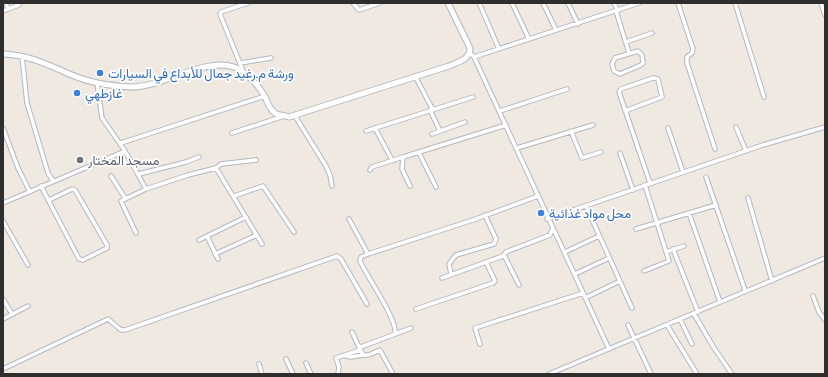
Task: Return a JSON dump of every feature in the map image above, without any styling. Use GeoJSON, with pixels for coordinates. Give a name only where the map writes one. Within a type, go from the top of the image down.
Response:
{"type":"FeatureCollection","features":[{"type":"Feature","properties":{"kind":"street"},"geometry":{"type":"LineString","coordinates":[[6,3],[8,9]]}},
{"type":"Feature","properties":{"kind":"street"},"geometry":{"type":"LineString","coordinates":[[248,3],[221,12],[220,14],[243,71],[265,96],[267,104],[274,113],[280,116],[295,116],[416,76],[465,59],[470,53]]}},
{"type":"Feature","properties":{"kind":"street"},"geometry":{"type":"LineString","coordinates":[[353,3],[359,10],[380,3]]}},
{"type":"Feature","properties":{"kind":"street"},"geometry":{"type":"LineString","coordinates":[[448,3],[468,43],[470,53],[474,57],[500,111],[547,218],[575,274],[609,349]]}},
{"type":"Feature","properties":{"kind":"street"},"geometry":{"type":"LineString","coordinates":[[512,3],[529,39]]}},
{"type":"Feature","properties":{"kind":"street"},"geometry":{"type":"LineString","coordinates":[[543,3],[556,30]]}},
{"type":"Feature","properties":{"kind":"street"},"geometry":{"type":"LineString","coordinates":[[568,3],[578,24]]}},
{"type":"Feature","properties":{"kind":"street"},"geometry":{"type":"LineString","coordinates":[[614,3],[629,53]]}},
{"type":"Feature","properties":{"kind":"street"},"geometry":{"type":"LineString","coordinates":[[474,57],[639,3]]}},
{"type":"Feature","properties":{"kind":"street"},"geometry":{"type":"LineString","coordinates":[[678,3],[693,49],[692,53],[687,57],[687,63],[715,149]]}},
{"type":"Feature","properties":{"kind":"street"},"geometry":{"type":"LineString","coordinates":[[735,3],[764,97]]}},
{"type":"Feature","properties":{"kind":"street"},"geometry":{"type":"LineString","coordinates":[[821,3],[825,15]]}},
{"type":"Feature","properties":{"kind":"street"},"geometry":{"type":"LineString","coordinates":[[3,11],[19,5]]}},
{"type":"Feature","properties":{"kind":"street"},"geometry":{"type":"LineString","coordinates":[[480,5],[499,50]]}},
{"type":"Feature","properties":{"kind":"street"},"geometry":{"type":"LineString","coordinates":[[626,42],[652,33]]}},
{"type":"Feature","properties":{"kind":"street"},"geometry":{"type":"LineString","coordinates":[[640,52],[643,63],[642,65],[620,74],[616,73],[614,71],[613,61],[629,53],[640,52]]}},
{"type":"Feature","properties":{"kind":"street"},"geometry":{"type":"LineString","coordinates":[[3,54],[36,59],[73,75],[97,83],[132,87],[146,86],[168,80],[212,65],[222,64],[243,71]]}},
{"type":"Feature","properties":{"kind":"street"},"geometry":{"type":"LineString","coordinates":[[22,56],[27,103],[48,173],[53,181]]}},
{"type":"Feature","properties":{"kind":"street"},"geometry":{"type":"LineString","coordinates":[[240,63],[271,58]]}},
{"type":"Feature","properties":{"kind":"street"},"geometry":{"type":"LineString","coordinates":[[416,76],[440,131]]}},
{"type":"Feature","properties":{"kind":"street"},"geometry":{"type":"LineString","coordinates":[[625,111],[662,97],[658,79],[653,78],[621,89],[620,93],[625,111],[650,183]]}},
{"type":"Feature","properties":{"kind":"street"},"geometry":{"type":"LineString","coordinates":[[97,83],[102,118],[121,143],[146,189]]}},
{"type":"Feature","properties":{"kind":"street"},"geometry":{"type":"LineString","coordinates":[[500,111],[567,89]]}},
{"type":"Feature","properties":{"kind":"street"},"geometry":{"type":"LineString","coordinates":[[121,143],[265,96]]}},
{"type":"Feature","properties":{"kind":"street"},"geometry":{"type":"LineString","coordinates":[[366,131],[473,97]]}},
{"type":"Feature","properties":{"kind":"street"},"geometry":{"type":"LineString","coordinates":[[232,133],[285,115]]}},
{"type":"Feature","properties":{"kind":"street"},"geometry":{"type":"LineString","coordinates":[[295,116],[326,166],[330,175],[332,186]]}},
{"type":"Feature","properties":{"kind":"street"},"geometry":{"type":"LineString","coordinates":[[432,134],[465,122]]}},
{"type":"Feature","properties":{"kind":"street"},"geometry":{"type":"LineString","coordinates":[[370,170],[392,160],[419,153],[506,124]]}},
{"type":"Feature","properties":{"kind":"street"},"geometry":{"type":"LineString","coordinates":[[517,148],[593,125]]}},
{"type":"Feature","properties":{"kind":"street"},"geometry":{"type":"LineString","coordinates":[[736,127],[746,151]]}},
{"type":"Feature","properties":{"kind":"street"},"geometry":{"type":"LineString","coordinates":[[547,218],[746,151],[825,127]]}},
{"type":"Feature","properties":{"kind":"street"},"geometry":{"type":"LineString","coordinates":[[3,128],[18,168],[30,192]]}},
{"type":"Feature","properties":{"kind":"street"},"geometry":{"type":"LineString","coordinates":[[375,128],[392,160]]}},
{"type":"Feature","properties":{"kind":"street"},"geometry":{"type":"LineString","coordinates":[[668,128],[683,172]]}},
{"type":"Feature","properties":{"kind":"street"},"geometry":{"type":"LineString","coordinates":[[571,131],[582,158],[601,152]]}},
{"type":"Feature","properties":{"kind":"street"},"geometry":{"type":"LineString","coordinates":[[3,203],[125,151]]}},
{"type":"Feature","properties":{"kind":"street"},"geometry":{"type":"LineString","coordinates":[[620,152],[633,190]]}},
{"type":"Feature","properties":{"kind":"street"},"geometry":{"type":"LineString","coordinates":[[419,153],[436,187]]}},
{"type":"Feature","properties":{"kind":"street"},"geometry":{"type":"LineString","coordinates":[[138,174],[186,162],[199,157]]}},
{"type":"Feature","properties":{"kind":"street"},"geometry":{"type":"LineString","coordinates":[[403,157],[402,169],[410,186]]}},
{"type":"Feature","properties":{"kind":"street"},"geometry":{"type":"LineString","coordinates":[[136,233],[121,204],[121,201],[125,198],[146,189],[188,175],[216,168],[221,164],[256,160]]}},
{"type":"Feature","properties":{"kind":"street"},"geometry":{"type":"LineString","coordinates":[[216,168],[262,244]]}},
{"type":"Feature","properties":{"kind":"street"},"geometry":{"type":"LineString","coordinates":[[111,176],[125,198]]}},
{"type":"Feature","properties":{"kind":"street"},"geometry":{"type":"LineString","coordinates":[[706,177],[745,290]]}},
{"type":"Feature","properties":{"kind":"street"},"geometry":{"type":"LineString","coordinates":[[644,272],[669,261],[645,185]]}},
{"type":"Feature","properties":{"kind":"street"},"geometry":{"type":"LineString","coordinates":[[41,186],[48,200],[79,260],[83,260],[106,248],[107,245],[75,190],[72,189],[48,200]]}},
{"type":"Feature","properties":{"kind":"street"},"geometry":{"type":"LineString","coordinates":[[234,196],[263,186],[294,232]]}},
{"type":"Feature","properties":{"kind":"street"},"geometry":{"type":"LineString","coordinates":[[395,334],[395,328],[384,304],[360,261],[361,257],[538,196]]}},
{"type":"Feature","properties":{"kind":"street"},"geometry":{"type":"LineString","coordinates":[[748,198],[772,281]]}},
{"type":"Feature","properties":{"kind":"street"},"geometry":{"type":"LineString","coordinates":[[636,229],[716,205]]}},
{"type":"Feature","properties":{"kind":"street"},"geometry":{"type":"LineString","coordinates":[[586,206],[632,308]]}},
{"type":"Feature","properties":{"kind":"street"},"geometry":{"type":"LineString","coordinates":[[689,213],[720,302]]}},
{"type":"Feature","properties":{"kind":"street"},"geometry":{"type":"LineString","coordinates":[[451,274],[449,264],[456,255],[494,244],[496,239],[485,215]]}},
{"type":"Feature","properties":{"kind":"street"},"geometry":{"type":"LineString","coordinates":[[199,240],[246,217]]}},
{"type":"Feature","properties":{"kind":"street"},"geometry":{"type":"LineString","coordinates":[[349,219],[368,254]]}},
{"type":"Feature","properties":{"kind":"street"},"geometry":{"type":"LineString","coordinates":[[3,221],[28,265]]}},
{"type":"Feature","properties":{"kind":"street"},"geometry":{"type":"LineString","coordinates":[[442,278],[504,255],[506,252],[550,235],[553,228]]}},
{"type":"Feature","properties":{"kind":"street"},"geometry":{"type":"LineString","coordinates":[[215,254],[257,235]]}},
{"type":"Feature","properties":{"kind":"street"},"geometry":{"type":"LineString","coordinates":[[207,236],[218,259]]}},
{"type":"Feature","properties":{"kind":"street"},"geometry":{"type":"LineString","coordinates":[[564,252],[599,236]]}},
{"type":"Feature","properties":{"kind":"street"},"geometry":{"type":"LineString","coordinates":[[666,252],[684,246]]}},
{"type":"Feature","properties":{"kind":"street"},"geometry":{"type":"LineString","coordinates":[[673,249],[696,313],[714,348],[732,374]]}},
{"type":"Feature","properties":{"kind":"street"},"geometry":{"type":"LineString","coordinates":[[504,255],[519,285]]}},
{"type":"Feature","properties":{"kind":"street"},"geometry":{"type":"LineString","coordinates":[[3,368],[108,319],[110,319],[121,330],[125,330],[337,256],[341,259],[367,304]]}},
{"type":"Feature","properties":{"kind":"street"},"geometry":{"type":"LineString","coordinates":[[575,274],[609,258]]}},
{"type":"Feature","properties":{"kind":"street"},"geometry":{"type":"LineString","coordinates":[[549,374],[696,313],[745,290],[772,281],[825,258]]}},
{"type":"Feature","properties":{"kind":"street"},"geometry":{"type":"LineString","coordinates":[[416,309],[493,283],[495,281],[486,262]]}},
{"type":"Feature","properties":{"kind":"street"},"geometry":{"type":"LineString","coordinates":[[585,298],[620,281]]}},
{"type":"Feature","properties":{"kind":"street"},"geometry":{"type":"LineString","coordinates":[[480,344],[475,328],[583,293]]}},
{"type":"Feature","properties":{"kind":"street"},"geometry":{"type":"LineString","coordinates":[[813,296],[819,312],[825,320]]}},
{"type":"Feature","properties":{"kind":"street"},"geometry":{"type":"LineString","coordinates":[[3,298],[12,314]]}},
{"type":"Feature","properties":{"kind":"street"},"geometry":{"type":"LineString","coordinates":[[3,319],[28,306]]}},
{"type":"Feature","properties":{"kind":"street"},"geometry":{"type":"LineString","coordinates":[[680,319],[692,344]]}},
{"type":"Feature","properties":{"kind":"street"},"geometry":{"type":"LineString","coordinates":[[628,325],[650,374]]}},
{"type":"Feature","properties":{"kind":"street"},"geometry":{"type":"LineString","coordinates":[[667,325],[697,374]]}},
{"type":"Feature","properties":{"kind":"street"},"geometry":{"type":"LineString","coordinates":[[338,374],[340,368],[336,358],[411,328]]}},
{"type":"Feature","properties":{"kind":"street"},"geometry":{"type":"LineString","coordinates":[[352,332],[363,355]]}},
{"type":"Feature","properties":{"kind":"street"},"geometry":{"type":"LineString","coordinates":[[345,355],[351,357],[370,355],[380,350],[393,374]]}},
{"type":"Feature","properties":{"kind":"street"},"geometry":{"type":"LineString","coordinates":[[286,359],[293,374]]}},
{"type":"Feature","properties":{"kind":"street"},"geometry":{"type":"LineString","coordinates":[[306,363],[311,374]]}},
{"type":"Feature","properties":{"kind":"street"},"geometry":{"type":"LineString","coordinates":[[259,364],[262,374]]}},
{"type":"Feature","properties":{"kind":"place","name":"ورشة م.رغيد جمال للأبداع في السيارات"},"geometry":{"type":"Point","coordinates":[100,73]}},
{"type":"Feature","properties":{"kind":"place","name":"غازطهي"},"geometry":{"type":"Point","coordinates":[77,93]}},
{"type":"Feature","properties":{"kind":"place","name":"مسجد المختار"},"geometry":{"type":"Point","coordinates":[80,160]}},
{"type":"Feature","properties":{"kind":"place","name":"محل مواد غذائية"},"geometry":{"type":"Point","coordinates":[541,213]}}]}
